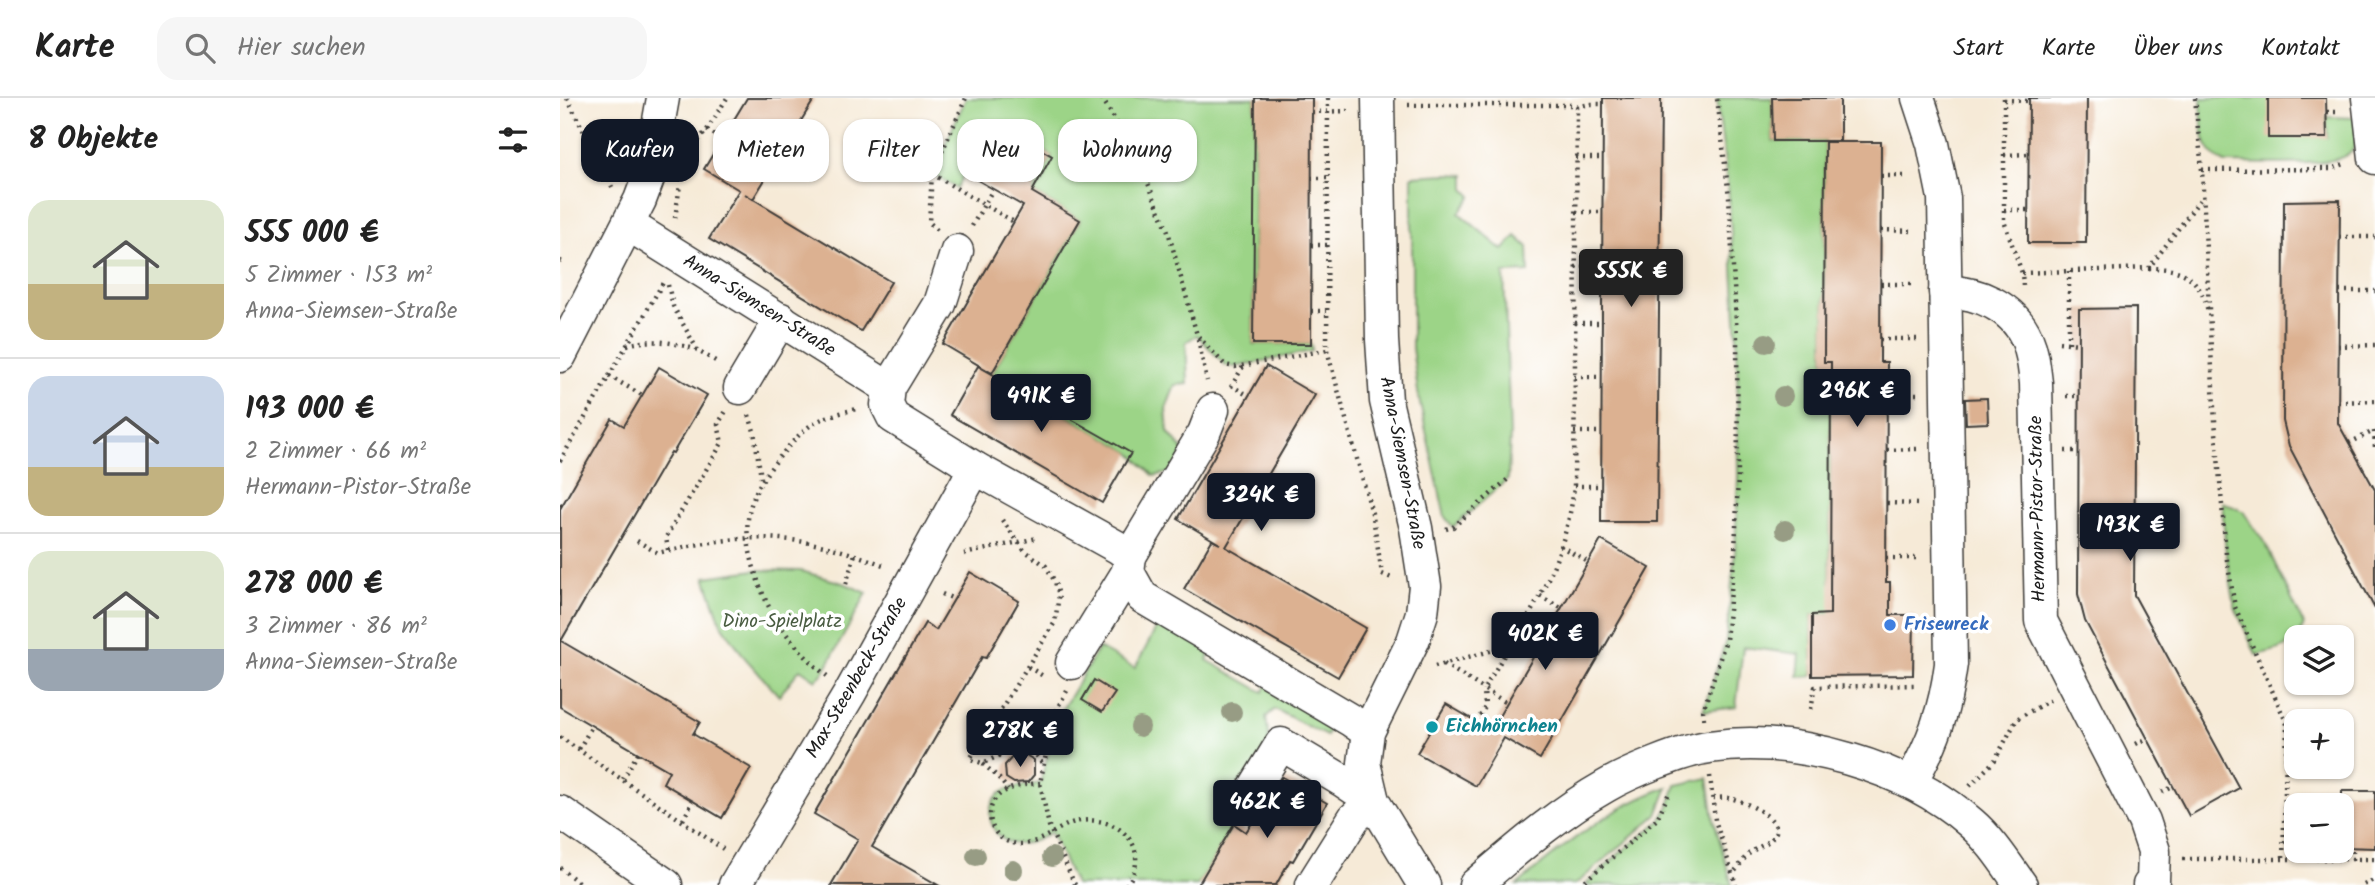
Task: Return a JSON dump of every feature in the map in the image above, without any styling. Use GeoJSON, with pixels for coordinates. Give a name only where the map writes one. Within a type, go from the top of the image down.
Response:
{"type":"FeatureCollection","features":[{"type":"Feature","properties":{"kind":"street"},"geometry":{"type":"LineString","coordinates":[[560,356],[639,200],[663,98]]}},
{"type":"Feature","properties":{"kind":"street"},"geometry":{"type":"LineString","coordinates":[[1911,781],[1942,719],[1951,664],[1942,186],[1933,144],[1918,98]]}},
{"type":"Feature","properties":{"kind":"street"},"geometry":{"type":"LineString","coordinates":[[2363,159],[2368,98]]}},
{"type":"Feature","properties":{"kind":"street","name":"Anna-Siemsen-Straße"},"geometry":{"type":"LineString","coordinates":[[1367,105],[1386,401],[1416,528],[1425,586],[1422,613],[1413,641],[1368,732],[1364,763],[1373,801],[1424,885]]}},
{"type":"Feature","properties":{"kind":"street","name":"Anna-Siemsen-Straße"},"geometry":{"type":"LineString","coordinates":[[639,200],[671,253],[889,388]]}},
{"type":"Feature","properties":{"kind":"street"},"geometry":{"type":"LineString","coordinates":[[957,251],[940,304],[889,388],[887,405],[892,417],[978,470],[1082,528],[1129,564],[1142,597],[1368,732]]}},
{"type":"Feature","properties":{"kind":"street","name":"Hermann-Pistor-Straße"},"geometry":{"type":"LineString","coordinates":[[1945,289],[1996,304],[2009,314],[2026,336],[2032,353],[2036,383],[2041,621],[2144,821],[2154,851],[2151,883]]}},
{"type":"Feature","properties":{"kind":"street"},"geometry":{"type":"LineString","coordinates":[[740,388],[780,319]]}},
{"type":"Feature","properties":{"kind":"street"},"geometry":{"type":"LineString","coordinates":[[1070,676],[1129,564],[1204,433],[1213,410]]}},
{"type":"Feature","properties":{"kind":"street","name":"Max-Steenbeck-Straße"},"geometry":{"type":"LineString","coordinates":[[741,876],[978,470]]}},
{"type":"Feature","properties":{"kind":"street"},"geometry":{"type":"LineString","coordinates":[[1251,793],[1281,744],[1373,801],[1354,818],[1312,885]]}},
{"type":"Feature","properties":{"kind":"street"},"geometry":{"type":"LineString","coordinates":[[1475,885],[1543,828],[1606,786],[1658,763],[1707,747],[1744,744],[1786,746],[1857,761],[1911,781],[1945,802],[1973,825],[2002,857],[2021,885]]}},
{"type":"Feature","properties":{"kind":"street"},"geometry":{"type":"LineString","coordinates":[[560,812],[666,885]]}},
{"type":"Feature","properties":{"kind":"path"},"geometry":{"type":"LineString","coordinates":[[568,98],[610,187],[639,200],[658,182]]}},
{"type":"Feature","properties":{"kind":"path"},"geometry":{"type":"LineString","coordinates":[[699,139],[727,98]]}},
{"type":"Feature","properties":{"kind":"path"},"geometry":{"type":"LineString","coordinates":[[943,149],[966,98]]}},
{"type":"Feature","properties":{"kind":"path"},"geometry":{"type":"LineString","coordinates":[[1102,98],[1137,158],[1168,231],[1197,335],[1213,410]]}},
{"type":"Feature","properties":{"kind":"path"},"geometry":{"type":"LineString","coordinates":[[1328,98],[1327,350],[1373,517],[1382,574],[1400,581]]}},
{"type":"Feature","properties":{"kind":"path"},"geometry":{"type":"LineString","coordinates":[[1472,98],[1477,106]]}},
{"type":"Feature","properties":{"kind":"path"},"geometry":{"type":"LineString","coordinates":[[1495,98],[1496,106]]}},
{"type":"Feature","properties":{"kind":"path"},"geometry":{"type":"LineString","coordinates":[[1541,98],[1541,105]]}},
{"type":"Feature","properties":{"kind":"path"},"geometry":{"type":"LineString","coordinates":[[1477,722],[1485,707],[1484,689],[1540,596],[1571,514],[1574,486],[1576,212],[1574,98]]}},
{"type":"Feature","properties":{"kind":"path"},"geometry":{"type":"LineString","coordinates":[[1717,98],[1730,210],[1737,338],[1738,477],[1735,552],[1726,640],[1703,711],[1715,820],[1736,885]]}},
{"type":"Feature","properties":{"kind":"path"},"geometry":{"type":"LineString","coordinates":[[2174,859],[2283,858],[2287,724],[2235,607],[2226,554],[2214,408],[2202,170],[2195,98]]}},
{"type":"Feature","properties":{"kind":"path"},"geometry":{"type":"LineString","coordinates":[[2029,101],[2004,99],[2004,221],[2022,273],[2170,268],[2188,276],[2203,290],[2211,321]]}},
{"type":"Feature","properties":{"kind":"path"},"geometry":{"type":"LineString","coordinates":[[1418,105],[1603,104]]}},
{"type":"Feature","properties":{"kind":"path"},"geometry":{"type":"LineString","coordinates":[[1312,112],[1367,105]]}},
{"type":"Feature","properties":{"kind":"path"},"geometry":{"type":"LineString","coordinates":[[706,130],[713,134]]}},
{"type":"Feature","properties":{"kind":"path"},"geometry":{"type":"LineString","coordinates":[[2004,155],[2029,154]]}},
{"type":"Feature","properties":{"kind":"path"},"geometry":{"type":"LineString","coordinates":[[1576,158],[1603,158]]}},
{"type":"Feature","properties":{"kind":"path"},"geometry":{"type":"LineString","coordinates":[[2202,170],[2331,169],[2363,159]]}},
{"type":"Feature","properties":{"kind":"path"},"geometry":{"type":"LineString","coordinates":[[1881,177],[1913,176]]}},
{"type":"Feature","properties":{"kind":"path"},"geometry":{"type":"LineString","coordinates":[[1311,178],[1327,178]]}},
{"type":"Feature","properties":{"kind":"path"},"geometry":{"type":"LineString","coordinates":[[943,180],[1014,222]]}},
{"type":"Feature","properties":{"kind":"path"},"geometry":{"type":"LineString","coordinates":[[671,253],[681,182]]}},
{"type":"Feature","properties":{"kind":"path"},"geometry":{"type":"LineString","coordinates":[[932,182],[929,222],[957,251],[993,189]]}},
{"type":"Feature","properties":{"kind":"path"},"geometry":{"type":"LineString","coordinates":[[2148,268],[2203,197]]}},
{"type":"Feature","properties":{"kind":"path"},"geometry":{"type":"LineString","coordinates":[[2004,210],[2028,210]]}},
{"type":"Feature","properties":{"kind":"path"},"geometry":{"type":"LineString","coordinates":[[1576,212],[1603,212]]}},
{"type":"Feature","properties":{"kind":"path"},"geometry":{"type":"LineString","coordinates":[[1881,230],[1928,231]]}},
{"type":"Feature","properties":{"kind":"path"},"geometry":{"type":"LineString","coordinates":[[2339,237],[2375,237]]}},
{"type":"Feature","properties":{"kind":"path"},"geometry":{"type":"LineString","coordinates":[[1311,245],[1327,245]]}},
{"type":"Feature","properties":{"kind":"path"},"geometry":{"type":"LineString","coordinates":[[1575,267],[1603,267]]}},
{"type":"Feature","properties":{"kind":"path"},"geometry":{"type":"LineString","coordinates":[[2069,271],[2069,343]]}},
{"type":"Feature","properties":{"kind":"path"},"geometry":{"type":"LineString","coordinates":[[560,461],[666,277],[673,306],[698,351]]}},
{"type":"Feature","properties":{"kind":"path"},"geometry":{"type":"LineString","coordinates":[[1881,284],[1945,289]]}},
{"type":"Feature","properties":{"kind":"path"},"geometry":{"type":"LineString","coordinates":[[2339,291],[2375,290]]}},
{"type":"Feature","properties":{"kind":"path"},"geometry":{"type":"LineString","coordinates":[[1311,311],[1326,312]]}},
{"type":"Feature","properties":{"kind":"path"},"geometry":{"type":"LineString","coordinates":[[1575,323],[1602,323]]}},
{"type":"Feature","properties":{"kind":"path"},"geometry":{"type":"LineString","coordinates":[[1197,335],[1226,365],[1235,368],[1327,350]]}},
{"type":"Feature","properties":{"kind":"path"},"geometry":{"type":"LineString","coordinates":[[1880,338],[1928,339]]}},
{"type":"Feature","properties":{"kind":"path"},"geometry":{"type":"LineString","coordinates":[[627,345],[656,340],[675,343],[718,362],[731,374],[740,388],[754,430],[761,479]]}},
{"type":"Feature","properties":{"kind":"path"},"geometry":{"type":"LineString","coordinates":[[2338,346],[2375,345]]}},
{"type":"Feature","properties":{"kind":"path"},"geometry":{"type":"LineString","coordinates":[[609,376],[642,395]]}},
{"type":"Feature","properties":{"kind":"path"},"geometry":{"type":"LineString","coordinates":[[1574,377],[1602,377]]}},
{"type":"Feature","properties":{"kind":"path"},"geometry":{"type":"LineString","coordinates":[[668,550],[666,537],[722,443],[718,424],[740,388]]}},
{"type":"Feature","properties":{"kind":"path"},"geometry":{"type":"LineString","coordinates":[[850,693],[823,673],[774,617],[760,584],[748,538],[748,519],[761,479],[803,429],[828,415],[873,405],[889,388]]}},
{"type":"Feature","properties":{"kind":"path"},"geometry":{"type":"LineString","coordinates":[[1887,394],[1928,394]]}},
{"type":"Feature","properties":{"kind":"path"},"geometry":{"type":"LineString","coordinates":[[2338,402],[2375,401]]}},
{"type":"Feature","properties":{"kind":"path"},"geometry":{"type":"LineString","coordinates":[[2349,443],[2375,430],[2375,447]]}},
{"type":"Feature","properties":{"kind":"path"},"geometry":{"type":"LineString","coordinates":[[1574,432],[1602,432]]}},
{"type":"Feature","properties":{"kind":"path"},"geometry":{"type":"LineString","coordinates":[[1887,450],[1928,449]]}},
{"type":"Feature","properties":{"kind":"path"},"geometry":{"type":"LineString","coordinates":[[978,470],[1003,522],[1024,550],[1046,566],[1059,595],[1055,622],[970,759],[982,763],[1008,790]]}},
{"type":"Feature","properties":{"kind":"path"},"geometry":{"type":"LineString","coordinates":[[1453,527],[1507,479]]}},
{"type":"Feature","properties":{"kind":"path"},"geometry":{"type":"LineString","coordinates":[[1574,486],[1602,486]]}},
{"type":"Feature","properties":{"kind":"path"},"geometry":{"type":"LineString","coordinates":[[1886,503],[1928,504]]}},
{"type":"Feature","properties":{"kind":"path"},"geometry":{"type":"LineString","coordinates":[[918,570],[965,553],[1082,528]]}},
{"type":"Feature","properties":{"kind":"path"},"geometry":{"type":"LineString","coordinates":[[638,541],[658,553],[711,541],[748,538],[805,541],[918,570],[942,594],[954,599]]}},
{"type":"Feature","properties":{"kind":"path"},"geometry":{"type":"LineString","coordinates":[[1560,546],[1588,562]]}},
{"type":"Feature","properties":{"kind":"path"},"geometry":{"type":"LineString","coordinates":[[959,564],[965,553]]}},
{"type":"Feature","properties":{"kind":"path"},"geometry":{"type":"LineString","coordinates":[[846,584],[855,554]]}},
{"type":"Feature","properties":{"kind":"path"},"geometry":{"type":"LineString","coordinates":[[1886,558],[1928,558]]}},
{"type":"Feature","properties":{"kind":"path"},"geometry":{"type":"LineString","coordinates":[[942,594],[948,584]]}},
{"type":"Feature","properties":{"kind":"path"},"geometry":{"type":"LineString","coordinates":[[1540,596],[1562,608]]}},
{"type":"Feature","properties":{"kind":"path"},"geometry":{"type":"LineString","coordinates":[[1431,667],[1510,644],[1534,656]]}},
{"type":"Feature","properties":{"kind":"path"},"geometry":{"type":"LineString","coordinates":[[1443,664],[1507,703]]}},
{"type":"Feature","properties":{"kind":"path"},"geometry":{"type":"LineString","coordinates":[[1070,676],[1055,712],[1040,783],[1052,833],[1075,885]]}},
{"type":"Feature","properties":{"kind":"path"},"geometry":{"type":"LineString","coordinates":[[1811,709],[1815,687],[1926,685]]}},
{"type":"Feature","properties":{"kind":"path"},"geometry":{"type":"LineString","coordinates":[[1962,795],[1995,760],[2017,719],[2060,695]]}},
{"type":"Feature","properties":{"kind":"path"},"geometry":{"type":"LineString","coordinates":[[579,750],[592,726]]}},
{"type":"Feature","properties":{"kind":"path"},"geometry":{"type":"LineString","coordinates":[[560,737],[682,820],[741,876]]}},
{"type":"Feature","properties":{"kind":"path"},"geometry":{"type":"LineString","coordinates":[[982,763],[1015,748],[1028,748],[1038,755],[1043,765]]}},
{"type":"Feature","properties":{"kind":"path"},"geometry":{"type":"LineString","coordinates":[[623,779],[639,753]]}},
{"type":"Feature","properties":{"kind":"path"},"geometry":{"type":"LineString","coordinates":[[1040,783],[998,795],[990,814],[991,825],[997,834],[1007,842],[1019,844],[1033,842],[1070,824],[1083,821],[1116,826],[1134,846],[1136,857],[1136,868],[1126,885]]}},
{"type":"Feature","properties":{"kind":"path"},"geometry":{"type":"LineString","coordinates":[[1580,885],[1657,819],[1671,787]]}},
{"type":"Feature","properties":{"kind":"path"},"geometry":{"type":"LineString","coordinates":[[1713,798],[1728,797],[1738,801],[1765,814],[1774,820],[1776,826],[1772,839],[1749,853],[1732,874]]}},
{"type":"Feature","properties":{"kind":"path"},"geometry":{"type":"LineString","coordinates":[[682,820],[693,801]]}},
{"type":"Feature","properties":{"kind":"path"},"geometry":{"type":"LineString","coordinates":[[2354,860],[2375,859]]}},
{"type":"Feature","properties":{"kind":"path"},"geometry":{"type":"LineString","coordinates":[[560,869],[582,885]]}},
{"type":"Feature","properties":{"kind":"path"},"geometry":{"type":"LineString","coordinates":[[2364,885],[2375,879]]}},
{"type":"Feature","properties":{"kind":"green space"},"geometry":{"type":"Polygon","coordinates":[[[966,98],[1255,98],[1253,344],[1311,344],[1312,351],[1235,367],[1225,365],[1197,335],[1186,342],[1188,384],[1175,385],[1166,409],[1168,432],[1184,451],[1173,472],[1154,476],[1131,453],[992,373],[1080,220],[1032,192],[1038,182],[1044,182],[1044,170],[1052,156],[1044,151],[1044,119],[957,119],[957,182],[960,182],[956,188],[943,180],[943,149],[966,98]]]}},
{"type":"Feature","properties":{"kind":"green space"},"geometry":{"type":"Polygon","coordinates":[[[1717,98],[1772,98],[1773,141],[1825,141],[1824,362],[1831,362],[1830,582],[1833,614],[1812,615],[1812,676],[1798,677],[1800,654],[1743,647],[1736,707],[1703,711],[1726,640],[1735,552],[1738,477],[1737,338],[1729,197],[1717,98]]]}},
{"type":"Feature","properties":{"kind":"green space"},"geometry":{"type":"Polygon","coordinates":[[[2201,98],[2268,98],[2327,137],[2327,117],[2356,118],[2355,146],[2349,154],[2326,161],[2290,164],[2225,163],[2210,151],[2203,135],[2201,98]]]}},
{"type":"Feature","properties":{"kind":"green space"},"geometry":{"type":"Polygon","coordinates":[[[1465,175],[1465,189],[1472,196],[1459,213],[1503,250],[1516,236],[1528,247],[1529,272],[1504,273],[1510,435],[1508,479],[1453,527],[1445,517],[1419,399],[1412,348],[1412,176],[1465,175]]]}},
{"type":"Feature","properties":{"kind":"green space"},"geometry":{"type":"Polygon","coordinates":[[[2222,502],[2243,511],[2266,545],[2304,625],[2284,625],[2284,646],[2256,655],[2235,607],[2226,554],[2222,502]]]}},
{"type":"Feature","properties":{"kind":"green space","name":"Dino-Spielplatz"},"geometry":{"type":"Polygon","coordinates":[[[755,570],[801,571],[867,593],[823,673],[816,680],[800,669],[779,696],[745,658],[721,623],[705,577],[755,570]]]}},
{"type":"Feature","properties":{"kind":"green space"},"geometry":{"type":"Polygon","coordinates":[[[1159,623],[1212,651],[1207,660],[1263,692],[1269,683],[1334,721],[1326,736],[1275,709],[1266,717],[1270,748],[1234,824],[1198,885],[1075,885],[1051,832],[1024,844],[1004,840],[993,828],[990,820],[992,804],[997,796],[1006,790],[1040,783],[1060,713],[1099,648],[1135,668],[1159,623]]]}},
{"type":"Feature","properties":{"kind":"green space"},"geometry":{"type":"Polygon","coordinates":[[[1708,778],[1714,820],[1732,885],[1585,885],[1660,821],[1669,806],[1676,785],[1708,778]]]}},
{"type":"Feature","properties":{"kind":"green space"},"geometry":{"type":"Polygon","coordinates":[[[1668,787],[1657,815],[1576,884],[1517,885],[1588,829],[1626,805],[1668,787]]]}},
{"type":"Feature","properties":{"kind":"building"},"geometry":{"type":"Polygon","coordinates":[[[747,98],[815,98],[802,119],[734,119],[747,98]]]}},
{"type":"Feature","properties":{"kind":"building"},"geometry":{"type":"Polygon","coordinates":[[[1255,98],[1312,98],[1311,344],[1253,344],[1255,98]]]}},
{"type":"Feature","properties":{"kind":"building"},"geometry":{"type":"Polygon","coordinates":[[[1603,98],[1661,98],[1657,522],[1601,522],[1603,98]]]}},
{"type":"Feature","properties":{"kind":"building"},"geometry":{"type":"Polygon","coordinates":[[[1772,98],[1840,98],[1840,141],[1773,141],[1772,98]]]}},
{"type":"Feature","properties":{"kind":"building"},"geometry":{"type":"Polygon","coordinates":[[[2029,98],[2087,98],[2086,243],[2028,243],[2029,98]]]}},
{"type":"Feature","properties":{"kind":"building"},"geometry":{"type":"Polygon","coordinates":[[[2268,98],[2326,98],[2327,138],[2268,138],[2268,98]]]}},
{"type":"Feature","properties":{"kind":"building"},"geometry":{"type":"Polygon","coordinates":[[[1825,142],[1881,142],[1880,362],[1887,362],[1886,582],[1890,582],[1890,615],[1914,615],[1913,675],[1812,676],[1812,615],[1830,614],[1831,362],[1824,362],[1825,142]]]}},
{"type":"Feature","properties":{"kind":"building"},"geometry":{"type":"Polygon","coordinates":[[[1044,151],[1052,156],[1044,170],[1044,151]]]}},
{"type":"Feature","properties":{"kind":"building"},"geometry":{"type":"Polygon","coordinates":[[[713,154],[713,174],[704,169],[713,154]]]}},
{"type":"Feature","properties":{"kind":"building"},"geometry":{"type":"Polygon","coordinates":[[[726,182],[763,182],[753,199],[891,282],[861,331],[709,239],[739,190],[726,182]]]}},
{"type":"Feature","properties":{"kind":"building"},"geometry":{"type":"Polygon","coordinates":[[[981,182],[1038,182],[1032,192],[1080,220],[992,373],[943,344],[1023,206],[981,182]]]}},
{"type":"Feature","properties":{"kind":"building"},"geometry":{"type":"Polygon","coordinates":[[[2340,200],[2338,423],[2375,490],[2375,609],[2289,446],[2283,421],[2284,201],[2340,200]]]}},
{"type":"Feature","properties":{"kind":"building"},"geometry":{"type":"Polygon","coordinates":[[[2136,308],[2134,595],[2239,788],[2189,816],[2085,621],[2078,594],[2079,309],[2136,308]]]}},
{"type":"Feature","properties":{"kind":"building"},"geometry":{"type":"Polygon","coordinates":[[[978,366],[1131,453],[1102,503],[950,415],[978,366]]]}},
{"type":"Feature","properties":{"kind":"building"},"geometry":{"type":"Polygon","coordinates":[[[1266,366],[1315,395],[1226,547],[1366,628],[1338,677],[1184,589],[1212,540],[1220,544],[1178,519],[1266,366]]]}},
{"type":"Feature","properties":{"kind":"building"},"geometry":{"type":"Polygon","coordinates":[[[659,367],[707,395],[561,641],[700,722],[693,734],[751,768],[722,818],[663,783],[669,771],[560,707],[560,509],[612,419],[624,426],[659,367]]]}},
{"type":"Feature","properties":{"kind":"building"},"geometry":{"type":"Polygon","coordinates":[[[1987,398],[1988,423],[1966,424],[1965,399],[1987,398]]]}},
{"type":"Feature","properties":{"kind":"building"},"geometry":{"type":"Polygon","coordinates":[[[1601,540],[1650,568],[1540,759],[1504,738],[1476,786],[1417,753],[1446,704],[1491,730],[1601,540]]]}},
{"type":"Feature","properties":{"kind":"building"},"geometry":{"type":"Polygon","coordinates":[[[970,572],[1019,601],[986,658],[982,657],[872,847],[938,885],[831,885],[858,839],[814,814],[925,623],[936,630],[970,572]]]}},
{"type":"Feature","properties":{"kind":"building"},"geometry":{"type":"Polygon","coordinates":[[[1094,680],[1115,693],[1102,712],[1082,700],[1094,680]]]}},
{"type":"Feature","properties":{"kind":"building"},"geometry":{"type":"Polygon","coordinates":[[[1024,754],[1034,760],[1034,775],[1028,782],[1014,783],[1006,778],[1005,765],[1014,755],[1024,754]]]}},
{"type":"Feature","properties":{"kind":"building"},"geometry":{"type":"Polygon","coordinates":[[[1282,777],[1327,803],[1276,885],[1198,885],[1234,824],[1246,832],[1282,777]]]}},
{"type":"Feature","properties":{"kind":"building"},"geometry":{"type":"Polygon","coordinates":[[[2375,791],[2375,848],[2354,847],[2354,793],[2342,793],[2375,791]]]}},
{"type":"Feature","properties":{"kind":"place","name":"Friseureck"},"geometry":{"type":"Point","coordinates":[1890,625]}},
{"type":"Feature","properties":{"kind":"place","name":"Eichhörnchen"},"geometry":{"type":"Point","coordinates":[1432,727]}}]}
